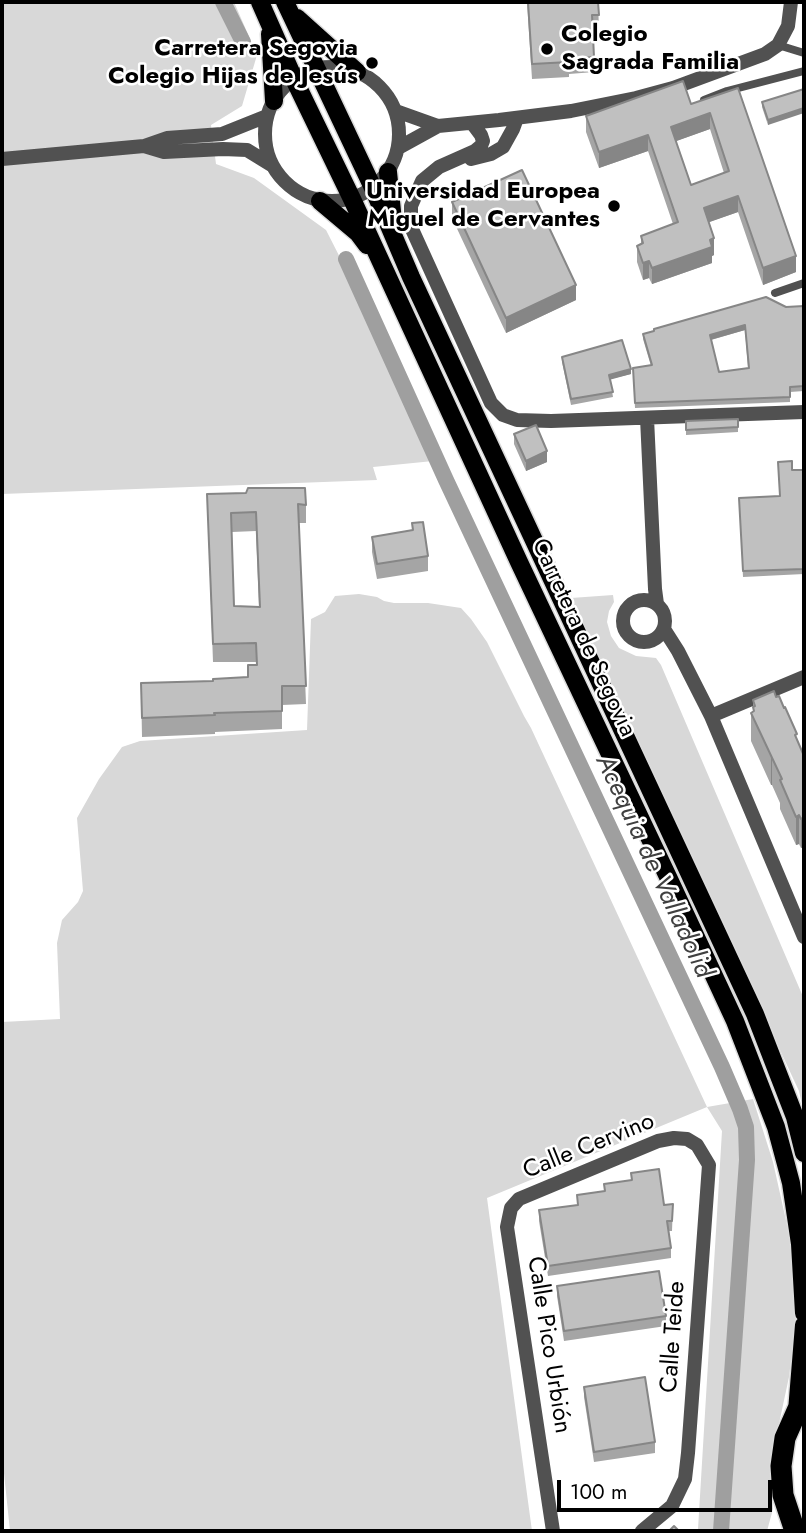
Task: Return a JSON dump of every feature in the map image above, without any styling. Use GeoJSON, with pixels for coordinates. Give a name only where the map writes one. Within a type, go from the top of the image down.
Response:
{"type":"FeatureCollection","features":[{"type":"Feature","properties":{"kind":"highway"},"geometry":{"type":"LineString","coordinates":[[796,1528],[783,1495],[781,1466],[785,1438],[801,1406]]}},
{"type":"Feature","properties":{"kind":"main road","name":"Carretera de Segovia"},"geometry":{"type":"LineString","coordinates":[[260,2],[735,1021],[776,1128],[791,1183],[800,1244],[804,1313]]}},
{"type":"Feature","properties":{"kind":"main road","name":"Carretera de Segovia"},"geometry":{"type":"LineString","coordinates":[[286,5],[755,1014],[795,1117],[804,1153]]}},
{"type":"Feature","properties":{"kind":"main road"},"geometry":{"type":"LineString","coordinates":[[286,5],[304,26],[357,72]]}},
{"type":"Feature","properties":{"kind":"main road"},"geometry":{"type":"LineString","coordinates":[[268,20],[271,108]]}},
{"type":"Feature","properties":{"kind":"main road"},"geometry":{"type":"LineString","coordinates":[[388,172],[394,238]]}},
{"type":"Feature","properties":{"kind":"main road"},"geometry":{"type":"LineString","coordinates":[[320,201],[358,233],[382,264]]}},
{"type":"Feature","properties":{"kind":"main road"},"geometry":{"type":"LineString","coordinates":[[801,1406],[804,1325]]}},
{"type":"Feature","properties":{"kind":"street"},"geometry":{"type":"LineString","coordinates":[[398,148],[438,126],[571,111],[636,98],[765,54],[778,45],[788,26],[791,2]]}},
{"type":"Feature","properties":{"kind":"street"},"geometry":{"type":"LineString","coordinates":[[332,67],[357,72],[381,88],[396,111],[399,129],[394,160],[388,172],[373,188],[352,199],[320,201],[305,196],[292,189],[273,166],[265,144],[271,108],[283,89],[294,79],[317,69],[332,67]]}},
{"type":"Feature","properties":{"kind":"street"},"geometry":{"type":"LineString","coordinates":[[2,159],[144,146],[167,138],[222,134],[271,108]]}},
{"type":"Feature","properties":{"kind":"street"},"geometry":{"type":"LineString","coordinates":[[396,111],[438,126]]}},
{"type":"Feature","properties":{"kind":"street"},"geometry":{"type":"LineString","coordinates":[[439,167],[497,151],[503,147],[517,118]]}},
{"type":"Feature","properties":{"kind":"street"},"geometry":{"type":"LineString","coordinates":[[483,155],[495,146],[498,137],[498,130],[492,121]]}},
{"type":"Feature","properties":{"kind":"street"},"geometry":{"type":"LineString","coordinates":[[472,123],[481,135],[481,146],[439,167],[422,181],[411,206],[411,227],[491,403],[503,415],[517,420],[551,421],[804,412]]}},
{"type":"Feature","properties":{"kind":"street"},"geometry":{"type":"LineString","coordinates":[[144,146],[164,152],[247,150],[273,166]]}},
{"type":"Feature","properties":{"kind":"street"},"geometry":{"type":"LineString","coordinates":[[647,418],[654,598],[665,616],[659,634],[647,642],[632,639],[623,628],[623,613],[633,602],[654,598]]}},
{"type":"Feature","properties":{"kind":"street"},"geometry":{"type":"LineString","coordinates":[[659,634],[678,651],[710,716],[804,937]]}},
{"type":"Feature","properties":{"kind":"street"},"geometry":{"type":"LineString","coordinates":[[710,716],[804,678]]}},
{"type":"Feature","properties":{"kind":"street","name":"Calle Cervino"},"geometry":{"type":"LineString","coordinates":[[511,1208],[519,1199],[659,1141],[687,1139]]}},
{"type":"Feature","properties":{"kind":"street","name":"Calle Teide"},"geometry":{"type":"LineString","coordinates":[[642,1531],[672,1506],[685,1479],[688,1453],[709,1165],[697,1145],[687,1139]]}},
{"type":"Feature","properties":{"kind":"street","name":"Calle Pico Urbión"},"geometry":{"type":"LineString","coordinates":[[511,1208],[507,1227],[553,1531]]}},
{"type":"Feature","properties":{"kind":"lane"},"geometry":{"type":"LineString","coordinates":[[778,45],[804,53]]}},
{"type":"Feature","properties":{"kind":"lane"},"geometry":{"type":"LineString","coordinates":[[699,103],[727,91],[804,71]]}},
{"type":"Feature","properties":{"kind":"lane"},"geometry":{"type":"LineString","coordinates":[[775,293],[804,283]]}},
{"type":"Feature","properties":{"kind":"shaded area"},"geometry":{"type":"Polygon","coordinates":[[[2,2],[234,2],[257,55],[242,106],[211,125],[216,164],[254,178],[326,230],[443,460],[373,467],[377,480],[2,494],[2,2]]]}},
{"type":"Feature","properties":{"kind":"shaded area"},"geometry":{"type":"Polygon","coordinates":[[[359,594],[394,603],[428,603],[461,608],[487,642],[531,728],[707,1107],[487,1198],[532,1531],[10,1531],[2,1454],[2,1022],[60,1019],[57,943],[62,920],[78,902],[83,891],[77,818],[99,779],[122,747],[140,741],[307,730],[311,619],[325,612],[335,596],[359,594]]]}},
{"type":"Feature","properties":{"kind":"shaded area"},"geometry":{"type":"Polygon","coordinates":[[[613,595],[614,602],[607,622],[611,636],[619,648],[636,656],[656,658],[661,665],[804,999],[804,1114],[799,1091],[571,598],[613,595]]]}},
{"type":"Feature","properties":{"kind":"shaded area"},"geometry":{"type":"Polygon","coordinates":[[[753,1099],[773,1162],[791,1243],[796,1320],[789,1377],[771,1461],[773,1509],[767,1531],[698,1529],[722,1131],[707,1107],[753,1099]]]}},
{"type":"Feature","properties":{"kind":"building"},"geometry":{"type":"Polygon","coordinates":[[[528,2],[598,2],[599,15],[592,15],[594,57],[569,59],[569,62],[532,64],[528,2]]]}},
{"type":"Feature","properties":{"kind":"building"},"geometry":{"type":"Polygon","coordinates":[[[683,81],[691,104],[738,88],[796,256],[763,268],[738,196],[704,208],[714,238],[710,240],[712,247],[652,268],[649,261],[643,263],[637,246],[643,243],[641,236],[678,222],[648,135],[599,152],[586,116],[683,81]],[[710,113],[671,127],[691,185],[729,171],[710,113]]]}},
{"type":"Feature","properties":{"kind":"building"},"geometry":{"type":"Polygon","coordinates":[[[804,89],[804,108],[768,120],[762,102],[804,89]]]}},
{"type":"Feature","properties":{"kind":"building"},"geometry":{"type":"Polygon","coordinates":[[[522,170],[576,285],[506,318],[452,202],[522,170]]]}},
{"type":"Feature","properties":{"kind":"building"},"geometry":{"type":"Polygon","coordinates":[[[766,297],[786,307],[804,306],[804,386],[790,387],[790,397],[635,403],[633,368],[652,365],[643,334],[766,297]],[[745,325],[710,335],[719,372],[749,368],[745,325]]]}},
{"type":"Feature","properties":{"kind":"building"},"geometry":{"type":"Polygon","coordinates":[[[622,340],[631,369],[609,375],[613,392],[571,399],[562,357],[622,340]]]}},
{"type":"Feature","properties":{"kind":"building"},"geometry":{"type":"Polygon","coordinates":[[[738,419],[738,427],[686,430],[686,421],[738,419]]]}},
{"type":"Feature","properties":{"kind":"building"},"geometry":{"type":"Polygon","coordinates":[[[536,425],[547,451],[526,461],[514,434],[536,425]]]}},
{"type":"Feature","properties":{"kind":"building"},"geometry":{"type":"Polygon","coordinates":[[[792,461],[792,470],[804,470],[804,569],[743,571],[739,498],[780,496],[778,462],[792,461]]]}},
{"type":"Feature","properties":{"kind":"building"},"geometry":{"type":"Polygon","coordinates":[[[248,488],[305,488],[306,505],[298,504],[306,686],[282,686],[282,711],[142,718],[141,683],[248,677],[248,665],[257,665],[256,643],[213,644],[207,494],[246,493],[248,488]],[[256,512],[231,513],[234,606],[260,607],[256,512]]]}},
{"type":"Feature","properties":{"kind":"building"},"geometry":{"type":"Polygon","coordinates":[[[423,522],[428,556],[377,564],[372,537],[413,530],[412,523],[423,522]]]}},
{"type":"Feature","properties":{"kind":"building"},"geometry":{"type":"Polygon","coordinates":[[[774,691],[785,707],[804,756],[804,821],[799,815],[796,817],[780,780],[782,779],[751,713],[755,706],[753,700],[774,691]]]}},
{"type":"Feature","properties":{"kind":"building"},"geometry":{"type":"Polygon","coordinates":[[[659,1169],[664,1205],[673,1204],[672,1221],[667,1221],[671,1248],[548,1266],[539,1210],[578,1205],[577,1195],[605,1191],[604,1184],[632,1180],[631,1173],[659,1169]]]}},
{"type":"Feature","properties":{"kind":"building"},"geometry":{"type":"Polygon","coordinates":[[[659,1271],[666,1316],[564,1331],[557,1286],[659,1271]]]}},
{"type":"Feature","properties":{"kind":"building"},"geometry":{"type":"Polygon","coordinates":[[[645,1377],[655,1442],[594,1452],[584,1387],[645,1377]]]}},
{"type":"Feature","properties":{"kind":"waterway","name":"Acequia de Valladolid"},"geometry":{"type":"LineString","coordinates":[[223,2],[243,42]]}},
{"type":"Feature","properties":{"kind":"waterway","name":"Acequia de Valladolid"},"geometry":{"type":"LineString","coordinates":[[346,259],[446,480],[722,1067],[746,1127],[747,1160],[721,1531]]}},
{"type":"Feature","properties":{"kind":"place","name":"Colegio Sagrada Familia"},"geometry":{"type":"Point","coordinates":[547,49]}},
{"type":"Feature","properties":{"kind":"place","name":"Carretera Segovia Colegio Hijas de Jesús"},"geometry":{"type":"Point","coordinates":[372,63]}},
{"type":"Feature","properties":{"kind":"place","name":"Universidad Europea Miguel de Cervantes"},"geometry":{"type":"Point","coordinates":[614,206]}}]}
